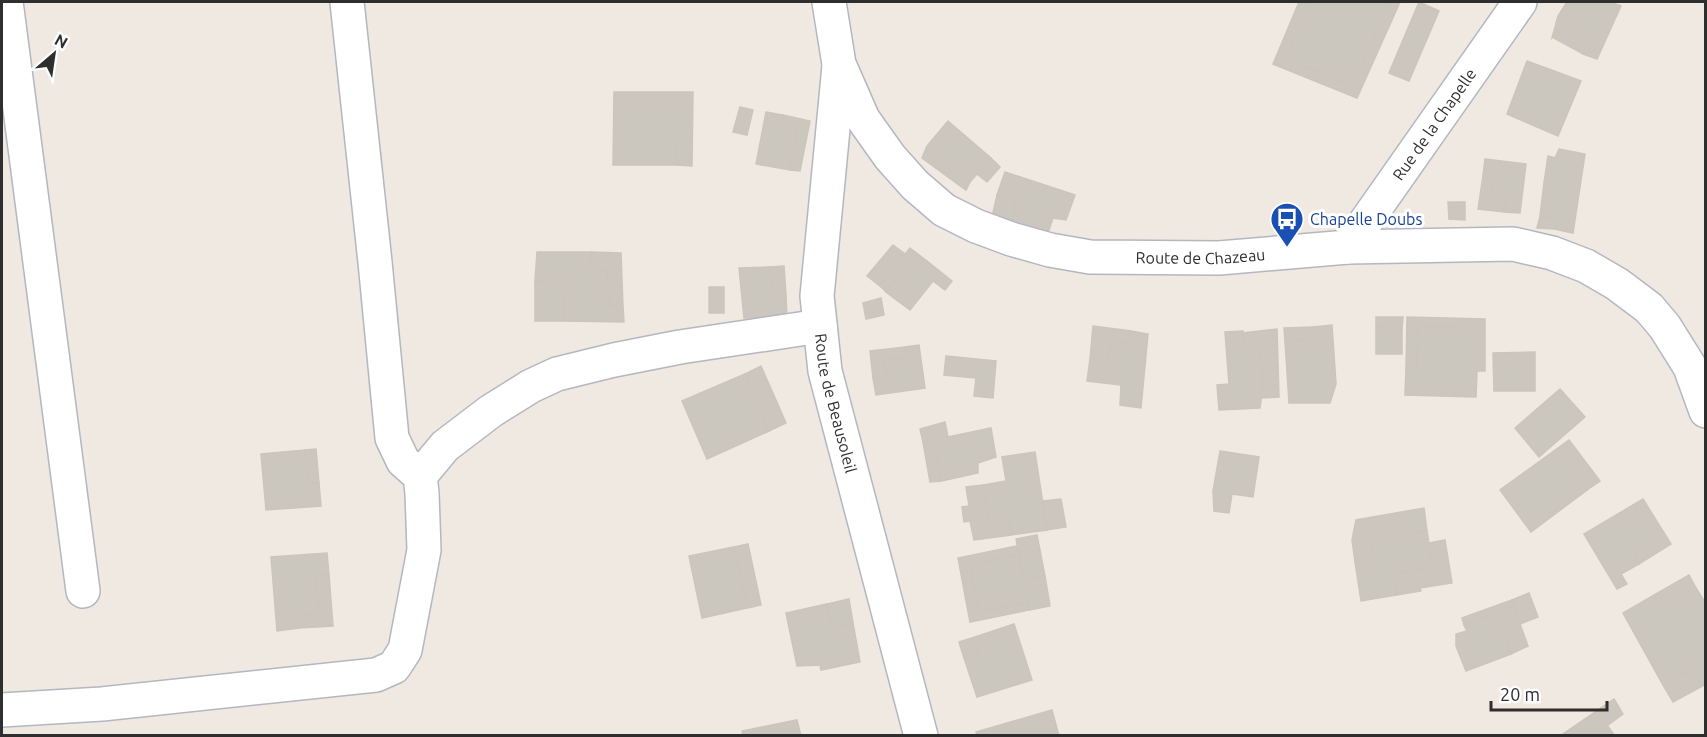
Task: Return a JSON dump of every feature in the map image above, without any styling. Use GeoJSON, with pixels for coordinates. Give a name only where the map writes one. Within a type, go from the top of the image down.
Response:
{"type":"FeatureCollection","features":[{"type":"Feature","properties":{"kind":"street"},"geometry":{"type":"LineString","coordinates":[[6,2],[83,591]]}},
{"type":"Feature","properties":{"kind":"street"},"geometry":{"type":"LineString","coordinates":[[2,710],[102,704],[376,675],[394,667],[405,650],[424,550],[422,493],[420,476],[403,461],[392,438],[347,2]]}},
{"type":"Feature","properties":{"kind":"street","name":"Route de Chazeau"},"geometry":{"type":"LineString","coordinates":[[829,2],[839,64],[863,118],[890,157],[915,185],[944,210],[976,226],[1050,250],[1090,257],[1219,258],[1348,247],[1513,244],[1552,253],[1586,266],[1617,284],[1649,308],[1665,327],[1690,367],[1706,411]]}},
{"type":"Feature","properties":{"kind":"street","name":"Rue de la Chapelle"},"geometry":{"type":"LineString","coordinates":[[1348,247],[1520,2]]}},
{"type":"Feature","properties":{"kind":"street","name":"Route de Beausoleil"},"geometry":{"type":"LineString","coordinates":[[839,64],[817,296],[825,371],[921,735]]}},
{"type":"Feature","properties":{"kind":"street"},"geometry":{"type":"LineString","coordinates":[[420,476],[445,446],[491,411],[531,386],[557,374],[680,347],[820,326]]}},
{"type":"Feature","properties":{"kind":"building"},"geometry":{"type":"Polygon","coordinates":[[[1299,2],[1310,2],[1286,58],[1352,87],[1390,2],[1400,2],[1357,98],[1273,64],[1299,2]]]}},
{"type":"Feature","properties":{"kind":"building"},"geometry":{"type":"Polygon","coordinates":[[[1310,2],[1390,2],[1352,87],[1286,58],[1310,2]]]}},
{"type":"Feature","properties":{"kind":"building"},"geometry":{"type":"Polygon","coordinates":[[[1419,2],[1439,11],[1409,81],[1389,73],[1419,2]]]}},
{"type":"Feature","properties":{"kind":"building"},"geometry":{"type":"Polygon","coordinates":[[[1567,2],[1610,2],[1621,6],[1597,59],[1583,54],[1589,37],[1565,26],[1552,38],[1558,16],[1567,2]]]}},
{"type":"Feature","properties":{"kind":"building"},"geometry":{"type":"Polygon","coordinates":[[[1565,26],[1589,37],[1583,54],[1554,38],[1565,26]]]}},
{"type":"Feature","properties":{"kind":"building"},"geometry":{"type":"Polygon","coordinates":[[[1527,61],[1581,81],[1558,136],[1507,114],[1527,61]]]}},
{"type":"Feature","properties":{"kind":"building"},"geometry":{"type":"Polygon","coordinates":[[[614,92],[634,92],[634,106],[678,106],[677,165],[613,165],[614,92]]]}},
{"type":"Feature","properties":{"kind":"building"},"geometry":{"type":"Polygon","coordinates":[[[634,92],[693,92],[692,166],[677,165],[678,106],[634,106],[634,92]]]}},
{"type":"Feature","properties":{"kind":"building"},"geometry":{"type":"Polygon","coordinates":[[[740,107],[753,110],[747,135],[733,132],[740,107]]]}},
{"type":"Feature","properties":{"kind":"building"},"geometry":{"type":"Polygon","coordinates":[[[766,112],[783,115],[781,126],[798,129],[790,170],[756,164],[766,112]]]}},
{"type":"Feature","properties":{"kind":"building"},"geometry":{"type":"Polygon","coordinates":[[[783,115],[810,121],[800,171],[790,170],[798,129],[781,126],[783,115]]]}},
{"type":"Feature","properties":{"kind":"building"},"geometry":{"type":"Polygon","coordinates":[[[948,121],[991,158],[970,182],[928,145],[948,121]]]}},
{"type":"Feature","properties":{"kind":"building"},"geometry":{"type":"Polygon","coordinates":[[[927,146],[970,182],[966,190],[922,158],[927,146]]]}},
{"type":"Feature","properties":{"kind":"building"},"geometry":{"type":"Polygon","coordinates":[[[1559,149],[1585,154],[1573,233],[1554,229],[1553,219],[1540,216],[1544,183],[1559,149]]]}},
{"type":"Feature","properties":{"kind":"building"},"geometry":{"type":"Polygon","coordinates":[[[1548,156],[1556,158],[1544,183],[1548,156]]]}},
{"type":"Feature","properties":{"kind":"building"},"geometry":{"type":"Polygon","coordinates":[[[991,158],[1000,167],[987,182],[977,174],[991,158]]]}},
{"type":"Feature","properties":{"kind":"building"},"geometry":{"type":"Polygon","coordinates":[[[1485,159],[1526,164],[1520,213],[1504,212],[1506,197],[1493,193],[1494,178],[1483,176],[1485,159]]]}},
{"type":"Feature","properties":{"kind":"building"},"geometry":{"type":"Polygon","coordinates":[[[1005,172],[1075,195],[1066,220],[1053,218],[1048,233],[1012,223],[1016,203],[997,195],[1005,172]]]}},
{"type":"Feature","properties":{"kind":"building"},"geometry":{"type":"Polygon","coordinates":[[[1483,176],[1494,178],[1493,193],[1506,197],[1504,212],[1478,209],[1483,176]]]}},
{"type":"Feature","properties":{"kind":"building"},"geometry":{"type":"Polygon","coordinates":[[[997,195],[1016,203],[1012,223],[992,217],[997,195]]]}},
{"type":"Feature","properties":{"kind":"building"},"geometry":{"type":"Polygon","coordinates":[[[1448,202],[1465,202],[1465,220],[1449,219],[1448,202]]]}},
{"type":"Feature","properties":{"kind":"building"},"geometry":{"type":"Polygon","coordinates":[[[1540,216],[1553,219],[1554,229],[1537,228],[1540,216]]]}},
{"type":"Feature","properties":{"kind":"building"},"geometry":{"type":"Polygon","coordinates":[[[893,245],[905,254],[880,286],[867,276],[893,245]]]}},
{"type":"Feature","properties":{"kind":"building"},"geometry":{"type":"Polygon","coordinates":[[[910,248],[927,261],[921,268],[912,260],[886,292],[880,286],[910,248]]]}},
{"type":"Feature","properties":{"kind":"building"},"geometry":{"type":"Polygon","coordinates":[[[537,252],[591,252],[592,270],[607,270],[609,306],[623,307],[624,322],[565,321],[563,283],[535,281],[537,252]]]}},
{"type":"Feature","properties":{"kind":"building"},"geometry":{"type":"Polygon","coordinates":[[[591,252],[621,253],[623,307],[609,306],[607,270],[592,270],[591,252]]]}},
{"type":"Feature","properties":{"kind":"building"},"geometry":{"type":"Polygon","coordinates":[[[912,260],[921,268],[927,261],[952,281],[945,290],[933,281],[910,310],[886,292],[912,260]]]}},
{"type":"Feature","properties":{"kind":"building"},"geometry":{"type":"Polygon","coordinates":[[[784,266],[786,296],[774,297],[769,267],[784,266]]]}},
{"type":"Feature","properties":{"kind":"building"},"geometry":{"type":"Polygon","coordinates":[[[769,267],[774,297],[786,296],[787,318],[744,318],[739,268],[769,267]]]}},
{"type":"Feature","properties":{"kind":"building"},"geometry":{"type":"Polygon","coordinates":[[[535,281],[563,283],[565,321],[535,321],[535,281]]]}},
{"type":"Feature","properties":{"kind":"building"},"geometry":{"type":"Polygon","coordinates":[[[709,287],[724,287],[724,313],[709,313],[709,287]]]}},
{"type":"Feature","properties":{"kind":"building"},"geometry":{"type":"Polygon","coordinates":[[[881,298],[884,315],[866,319],[863,303],[881,298]]]}},
{"type":"Feature","properties":{"kind":"building"},"geometry":{"type":"Polygon","coordinates":[[[1376,317],[1403,317],[1402,328],[1376,327],[1376,317]]]}},
{"type":"Feature","properties":{"kind":"building"},"geometry":{"type":"Polygon","coordinates":[[[1407,317],[1485,319],[1485,328],[1418,327],[1417,369],[1406,368],[1407,317]]]}},
{"type":"Feature","properties":{"kind":"building"},"geometry":{"type":"Polygon","coordinates":[[[1332,325],[1336,384],[1330,403],[1289,403],[1285,341],[1315,339],[1314,327],[1332,325]]]}},
{"type":"Feature","properties":{"kind":"building"},"geometry":{"type":"Polygon","coordinates":[[[1093,326],[1131,331],[1128,343],[1112,341],[1108,361],[1090,359],[1093,326]]]}},
{"type":"Feature","properties":{"kind":"building"},"geometry":{"type":"Polygon","coordinates":[[[1314,327],[1315,339],[1285,341],[1284,328],[1314,327]]]}},
{"type":"Feature","properties":{"kind":"building"},"geometry":{"type":"Polygon","coordinates":[[[1376,327],[1402,328],[1402,354],[1376,354],[1376,327]]]}},
{"type":"Feature","properties":{"kind":"building"},"geometry":{"type":"Polygon","coordinates":[[[1418,327],[1485,328],[1485,371],[1477,371],[1476,397],[1405,395],[1406,368],[1417,369],[1418,327]]]}},
{"type":"Feature","properties":{"kind":"building"},"geometry":{"type":"Polygon","coordinates":[[[1277,329],[1279,397],[1261,398],[1263,384],[1260,347],[1244,348],[1243,333],[1277,329]]]}},
{"type":"Feature","properties":{"kind":"building"},"geometry":{"type":"Polygon","coordinates":[[[1131,331],[1148,334],[1141,408],[1120,405],[1121,385],[1087,381],[1090,359],[1108,361],[1112,341],[1128,343],[1131,331]]]}},
{"type":"Feature","properties":{"kind":"building"},"geometry":{"type":"Polygon","coordinates":[[[1243,331],[1244,348],[1260,347],[1263,384],[1260,408],[1219,410],[1217,385],[1229,384],[1225,332],[1243,331]]]}},
{"type":"Feature","properties":{"kind":"building"},"geometry":{"type":"Polygon","coordinates":[[[919,345],[925,388],[876,395],[873,378],[886,376],[884,360],[906,358],[905,347],[919,345]]]}},
{"type":"Feature","properties":{"kind":"building"},"geometry":{"type":"Polygon","coordinates":[[[905,347],[906,358],[884,360],[886,376],[873,378],[870,351],[905,347]]]}},
{"type":"Feature","properties":{"kind":"building"},"geometry":{"type":"Polygon","coordinates":[[[1535,352],[1535,391],[1494,391],[1493,353],[1535,352]]]}},
{"type":"Feature","properties":{"kind":"building"},"geometry":{"type":"Polygon","coordinates":[[[946,356],[996,361],[993,398],[974,396],[976,378],[944,375],[946,356]]]}},
{"type":"Feature","properties":{"kind":"building"},"geometry":{"type":"Polygon","coordinates":[[[761,366],[786,423],[769,431],[745,374],[761,366]]]}},
{"type":"Feature","properties":{"kind":"building"},"geometry":{"type":"Polygon","coordinates":[[[745,374],[769,431],[707,459],[682,401],[745,374]]]}},
{"type":"Feature","properties":{"kind":"building"},"geometry":{"type":"Polygon","coordinates":[[[1560,389],[1585,417],[1539,457],[1515,428],[1560,389]]]}},
{"type":"Feature","properties":{"kind":"building"},"geometry":{"type":"Polygon","coordinates":[[[945,422],[948,437],[991,428],[996,457],[978,463],[978,473],[941,481],[934,440],[923,442],[920,429],[945,422]]]}},
{"type":"Feature","properties":{"kind":"building"},"geometry":{"type":"Polygon","coordinates":[[[934,440],[941,481],[930,482],[923,442],[934,440]]]}},
{"type":"Feature","properties":{"kind":"building"},"geometry":{"type":"Polygon","coordinates":[[[1569,440],[1591,469],[1578,478],[1587,490],[1531,532],[1500,490],[1569,440]]]}},
{"type":"Feature","properties":{"kind":"building"},"geometry":{"type":"Polygon","coordinates":[[[316,449],[319,483],[308,484],[305,450],[316,449]]]}},
{"type":"Feature","properties":{"kind":"building"},"geometry":{"type":"Polygon","coordinates":[[[305,450],[308,484],[319,483],[321,506],[266,510],[261,454],[305,450]]]}},
{"type":"Feature","properties":{"kind":"building"},"geometry":{"type":"Polygon","coordinates":[[[1220,451],[1259,457],[1253,497],[1232,494],[1229,513],[1214,511],[1213,491],[1220,451]]]}},
{"type":"Feature","properties":{"kind":"building"},"geometry":{"type":"Polygon","coordinates":[[[1035,452],[1047,530],[1011,535],[1008,516],[988,518],[983,485],[1006,481],[1002,457],[1035,452]]]}},
{"type":"Feature","properties":{"kind":"building"},"geometry":{"type":"Polygon","coordinates":[[[1591,469],[1600,481],[1587,490],[1578,478],[1591,469]]]}},
{"type":"Feature","properties":{"kind":"building"},"geometry":{"type":"Polygon","coordinates":[[[983,485],[988,518],[1008,516],[1011,535],[974,540],[970,521],[964,522],[962,507],[969,506],[966,487],[983,485]]]}},
{"type":"Feature","properties":{"kind":"building"},"geometry":{"type":"Polygon","coordinates":[[[1061,499],[1066,527],[1047,530],[1043,501],[1061,499]]]}},
{"type":"Feature","properties":{"kind":"building"},"geometry":{"type":"Polygon","coordinates":[[[1643,499],[1671,544],[1639,564],[1633,554],[1655,541],[1633,505],[1643,499]]]}},
{"type":"Feature","properties":{"kind":"building"},"geometry":{"type":"Polygon","coordinates":[[[1633,505],[1655,541],[1633,554],[1639,564],[1621,574],[1627,584],[1617,589],[1584,534],[1633,505]]]}},
{"type":"Feature","properties":{"kind":"building"},"geometry":{"type":"Polygon","coordinates":[[[1424,508],[1427,531],[1372,540],[1375,559],[1355,562],[1352,540],[1356,520],[1424,508]]]}},
{"type":"Feature","properties":{"kind":"building"},"geometry":{"type":"Polygon","coordinates":[[[1427,531],[1433,567],[1393,574],[1397,595],[1361,601],[1355,562],[1375,559],[1372,540],[1427,531]]]}},
{"type":"Feature","properties":{"kind":"building"},"geometry":{"type":"Polygon","coordinates":[[[1037,535],[1045,576],[1024,579],[1016,539],[1037,535]]]}},
{"type":"Feature","properties":{"kind":"building"},"geometry":{"type":"Polygon","coordinates":[[[1445,540],[1452,583],[1420,588],[1421,591],[1397,595],[1393,574],[1433,567],[1429,543],[1445,540]]]}},
{"type":"Feature","properties":{"kind":"building"},"geometry":{"type":"Polygon","coordinates":[[[748,544],[761,605],[747,608],[734,547],[748,544]]]}},
{"type":"Feature","properties":{"kind":"building"},"geometry":{"type":"Polygon","coordinates":[[[1017,546],[1019,555],[970,564],[979,612],[1028,602],[1029,610],[970,622],[958,558],[1017,546]]]}},
{"type":"Feature","properties":{"kind":"building"},"geometry":{"type":"Polygon","coordinates":[[[734,547],[747,608],[702,618],[689,556],[734,547]]]}},
{"type":"Feature","properties":{"kind":"building"},"geometry":{"type":"Polygon","coordinates":[[[327,553],[329,575],[316,576],[319,614],[298,616],[299,628],[277,631],[271,557],[327,553]]]}},
{"type":"Feature","properties":{"kind":"building"},"geometry":{"type":"Polygon","coordinates":[[[1019,555],[1024,579],[1045,576],[1050,606],[1029,610],[1028,602],[979,612],[970,564],[1019,555]]]}},
{"type":"Feature","properties":{"kind":"building"},"geometry":{"type":"Polygon","coordinates":[[[329,575],[333,626],[299,628],[298,616],[319,614],[316,576],[329,575]]]}},
{"type":"Feature","properties":{"kind":"building"},"geometry":{"type":"Polygon","coordinates":[[[1689,575],[1696,588],[1661,608],[1654,595],[1689,575]]]}},
{"type":"Feature","properties":{"kind":"building"},"geometry":{"type":"Polygon","coordinates":[[[1696,588],[1706,604],[1706,661],[1663,685],[1623,613],[1654,595],[1661,608],[1696,588]]]}},
{"type":"Feature","properties":{"kind":"building"},"geometry":{"type":"Polygon","coordinates":[[[1529,593],[1538,617],[1520,624],[1528,646],[1511,654],[1500,623],[1518,616],[1512,600],[1529,593]]]}},
{"type":"Feature","properties":{"kind":"building"},"geometry":{"type":"Polygon","coordinates":[[[849,599],[853,623],[832,627],[827,604],[849,599]]]}},
{"type":"Feature","properties":{"kind":"building"},"geometry":{"type":"Polygon","coordinates":[[[1512,600],[1514,608],[1505,608],[1498,613],[1464,625],[1462,618],[1512,600]]]}},
{"type":"Feature","properties":{"kind":"building"},"geometry":{"type":"Polygon","coordinates":[[[827,604],[832,627],[853,623],[860,662],[821,670],[820,665],[797,666],[786,613],[827,604]]]}},
{"type":"Feature","properties":{"kind":"building"},"geometry":{"type":"Polygon","coordinates":[[[1505,608],[1514,608],[1518,616],[1500,623],[1511,654],[1466,671],[1456,646],[1456,634],[1467,631],[1464,625],[1498,613],[1505,608]]]}},
{"type":"Feature","properties":{"kind":"building"},"geometry":{"type":"Polygon","coordinates":[[[1014,624],[1032,680],[977,697],[964,658],[978,654],[972,638],[1014,624]]]}},
{"type":"Feature","properties":{"kind":"building"},"geometry":{"type":"Polygon","coordinates":[[[972,638],[978,654],[964,658],[959,642],[972,638]]]}},
{"type":"Feature","properties":{"kind":"building"},"geometry":{"type":"Polygon","coordinates":[[[1706,661],[1706,684],[1673,702],[1663,685],[1706,661]]]}},
{"type":"Feature","properties":{"kind":"building"},"geometry":{"type":"Polygon","coordinates":[[[1614,699],[1623,714],[1593,736],[1560,736],[1614,699]]]}},
{"type":"Feature","properties":{"kind":"building"},"geometry":{"type":"Polygon","coordinates":[[[1052,710],[1059,736],[977,736],[976,732],[1052,710]]]}},
{"type":"Feature","properties":{"kind":"building"},"geometry":{"type":"Polygon","coordinates":[[[797,720],[801,736],[743,736],[742,731],[797,720]]]}},
{"type":"Feature","properties":{"kind":"building"},"geometry":{"type":"Polygon","coordinates":[[[1607,725],[1615,736],[1592,735],[1607,725]]]}},
{"type":"Feature","properties":{"kind":"place","name":"Chapelle Doubs"},"geometry":{"type":"Point","coordinates":[1287,248]}}]}
